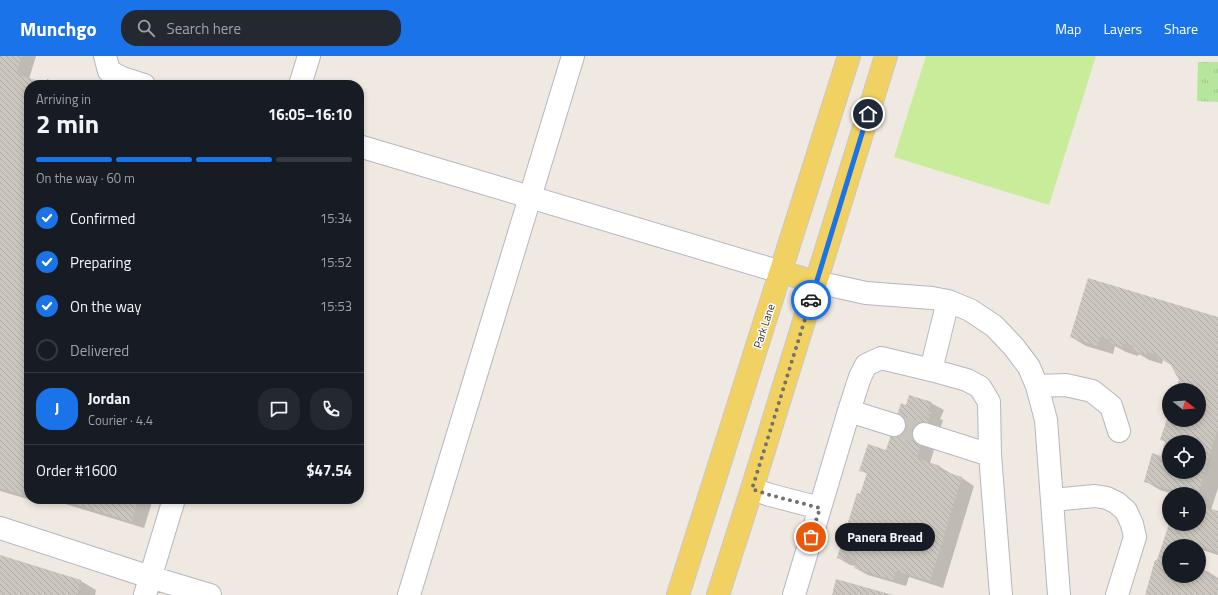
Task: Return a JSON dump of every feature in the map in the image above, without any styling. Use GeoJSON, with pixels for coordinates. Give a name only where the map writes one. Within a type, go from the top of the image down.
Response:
{"type":"FeatureCollection","features":[{"type":"Feature","properties":{"kind":"main road","name":"Park Lane"},"geometry":{"type":"LineString","coordinates":[[682,591],[849,56]]}},
{"type":"Feature","properties":{"kind":"main road"},"geometry":{"type":"LineString","coordinates":[[718,595],[886,56]]}},
{"type":"Feature","properties":{"kind":"main road"},"geometry":{"type":"LineString","coordinates":[[781,272],[816,282]]}},
{"type":"Feature","properties":{"kind":"lane"},"geometry":{"type":"LineString","coordinates":[[105,56],[109,71],[128,80]]}},
{"type":"Feature","properties":{"kind":"lane"},"geometry":{"type":"LineString","coordinates":[[302,80],[309,56]]}},
{"type":"Feature","properties":{"kind":"lane"},"geometry":{"type":"LineString","coordinates":[[409,595],[573,56]]}},
{"type":"Feature","properties":{"kind":"lane"},"geometry":{"type":"LineString","coordinates":[[364,147],[781,272]]}},
{"type":"Feature","properties":{"kind":"lane"},"geometry":{"type":"LineString","coordinates":[[816,282],[866,293],[932,298],[948,301],[970,310],[994,326],[1014,347],[1029,367],[1037,386],[1046,420],[1059,595]]}},
{"type":"Feature","properties":{"kind":"lane"},"geometry":{"type":"LineString","coordinates":[[930,370],[948,301]]}},
{"type":"Feature","properties":{"kind":"lane"},"geometry":{"type":"LineString","coordinates":[[794,595],[860,377],[866,365],[881,358],[967,380],[980,388],[989,402],[990,455],[1002,595]]}},
{"type":"Feature","properties":{"kind":"lane"},"geometry":{"type":"LineString","coordinates":[[1037,386],[1066,385],[1092,391],[1111,406],[1119,431]]}},
{"type":"Feature","properties":{"kind":"lane"},"geometry":{"type":"LineString","coordinates":[[849,411],[894,425]]}},
{"type":"Feature","properties":{"kind":"lane"},"geometry":{"type":"LineString","coordinates":[[924,434],[990,455]]}},
{"type":"Feature","properties":{"kind":"lane"},"geometry":{"type":"LineString","coordinates":[[752,489],[820,508]]}},
{"type":"Feature","properties":{"kind":"lane"},"geometry":{"type":"LineString","coordinates":[[1052,500],[1095,496],[1107,498],[1117,503],[1126,511],[1132,524],[1135,537],[1117,595]]}},
{"type":"Feature","properties":{"kind":"lane"},"geometry":{"type":"LineString","coordinates":[[148,586],[173,504]]}},
{"type":"Feature","properties":{"kind":"lane"},"geometry":{"type":"LineString","coordinates":[[0,528],[148,586],[210,595]]}},
{"type":"Feature","properties":{"kind":"green space"},"geometry":{"type":"Polygon","coordinates":[[[926,56],[1096,56],[1049,205],[894,157],[926,56]]]}},
{"type":"Feature","properties":{"kind":"green space"},"geometry":{"type":"Polygon","coordinates":[[[1198,62],[1218,62],[1218,102],[1197,101],[1198,62]]]}},
{"type":"Feature","properties":{"kind":"building"},"geometry":{"type":"Polygon","coordinates":[[[0,56],[22,56],[16,74],[36,80],[24,80],[24,495],[0,488],[0,56]]]}},
{"type":"Feature","properties":{"kind":"building"},"geometry":{"type":"Polygon","coordinates":[[[1088,278],[1218,317],[1218,428],[1206,468],[1206,435],[1162,435],[1162,440],[1160,440],[1164,427],[1206,427],[1206,383],[1178,383],[1179,380],[1169,362],[1157,358],[1158,355],[1147,352],[1146,355],[1133,351],[1134,346],[1124,343],[1123,347],[1110,343],[1111,340],[1100,337],[1097,346],[1070,337],[1088,278]]]}},
{"type":"Feature","properties":{"kind":"building"},"geometry":{"type":"Polygon","coordinates":[[[909,395],[932,402],[928,411],[931,412],[917,458],[940,466],[939,470],[962,477],[930,581],[896,571],[893,580],[854,568],[857,560],[845,556],[844,560],[837,558],[857,493],[860,494],[867,473],[859,471],[868,444],[886,450],[901,403],[906,405],[909,395]]]}},
{"type":"Feature","properties":{"kind":"building"},"geometry":{"type":"Polygon","coordinates":[[[1162,452],[1162,479],[1203,479],[1200,487],[1162,487],[1144,482],[1152,453],[1161,456],[1162,452]]]}},
{"type":"Feature","properties":{"kind":"building"},"geometry":{"type":"Polygon","coordinates":[[[75,504],[137,504],[132,522],[75,504]]]}},
{"type":"Feature","properties":{"kind":"building"},"geometry":{"type":"Polygon","coordinates":[[[1206,507],[1218,511],[1218,552],[1206,548],[1206,539],[1164,539],[1167,531],[1206,531],[1206,507]]]}},
{"type":"Feature","properties":{"kind":"building"},"geometry":{"type":"Polygon","coordinates":[[[1162,545],[1162,583],[1206,583],[1206,571],[1210,572],[1209,577],[1218,580],[1218,595],[1145,595],[1155,560],[1157,560],[1162,545]]]}},
{"type":"Feature","properties":{"kind":"building"},"geometry":{"type":"Polygon","coordinates":[[[0,555],[81,580],[77,595],[0,595],[0,555]]]}},
{"type":"Feature","properties":{"kind":"building"},"geometry":{"type":"Polygon","coordinates":[[[836,579],[893,595],[832,595],[836,579]]]}},
{"type":"Feature","properties":{"kind":"tunnel"},"geometry":{"type":"LineString","coordinates":[[894,425],[924,434]]}},
{"type":"Feature","properties":{"kind":"way so far"},"geometry":{"type":"LineString","coordinates":[[811,300],[752,489],[820,508],[811,537]]}},
{"type":"Feature","properties":{"kind":"place","name":"Panera Bread"},"geometry":{"type":"Point","coordinates":[811,537]}},
{"type":"Feature","properties":{"kind":"route"},"geometry":{"type":"LineString","coordinates":[[811,300],[868,114]]}}]}
